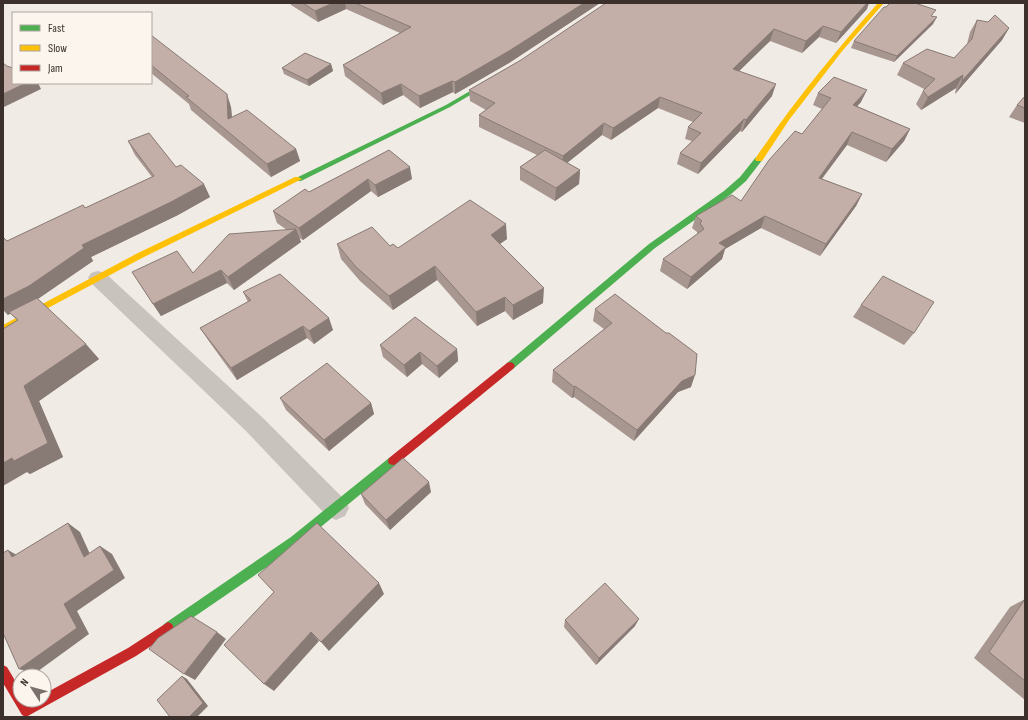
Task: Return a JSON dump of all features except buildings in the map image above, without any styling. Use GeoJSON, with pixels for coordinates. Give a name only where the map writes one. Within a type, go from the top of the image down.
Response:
{"type":"FeatureCollection","features":[{"type":"Feature","properties":{"kind":"street"},"geometry":{"type":"LineString","coordinates":[[3,671],[26,711],[144,644],[295,541],[558,327],[652,246],[727,193],[743,179],[757,163],[767,145],[786,119],[841,49],[881,3]]}},
{"type":"Feature","properties":{"kind":"street"},"geometry":{"type":"LineString","coordinates":[[3,329],[138,256],[448,106],[502,75]]}},
{"type":"Feature","properties":{"kind":"street"},"geometry":{"type":"LineString","coordinates":[[98,278],[254,424],[336,508]]}},
{"type":"Feature","properties":{"kind":"traffic: fast"},"geometry":{"type":"LineString","coordinates":[[298,179],[448,106],[496,78]]}},
{"type":"Feature","properties":{"kind":"traffic: fast"},"geometry":{"type":"LineString","coordinates":[[510,366],[652,246],[727,193],[743,179],[759,159]]}},
{"type":"Feature","properties":{"kind":"traffic: fast"},"geometry":{"type":"LineString","coordinates":[[168,628],[295,541],[393,461]]}},
{"type":"Feature","properties":{"kind":"traffic: slow"},"geometry":{"type":"LineString","coordinates":[[759,159],[786,119],[841,49],[881,3]]}},
{"type":"Feature","properties":{"kind":"traffic: slow"},"geometry":{"type":"LineString","coordinates":[[3,329],[139,256],[298,179]]}},
{"type":"Feature","properties":{"kind":"traffic: jam"},"geometry":{"type":"LineString","coordinates":[[393,461],[510,366]]}},
{"type":"Feature","properties":{"kind":"traffic: jam"},"geometry":{"type":"LineString","coordinates":[[3,671],[26,711],[132,652],[168,628]]}}]}
